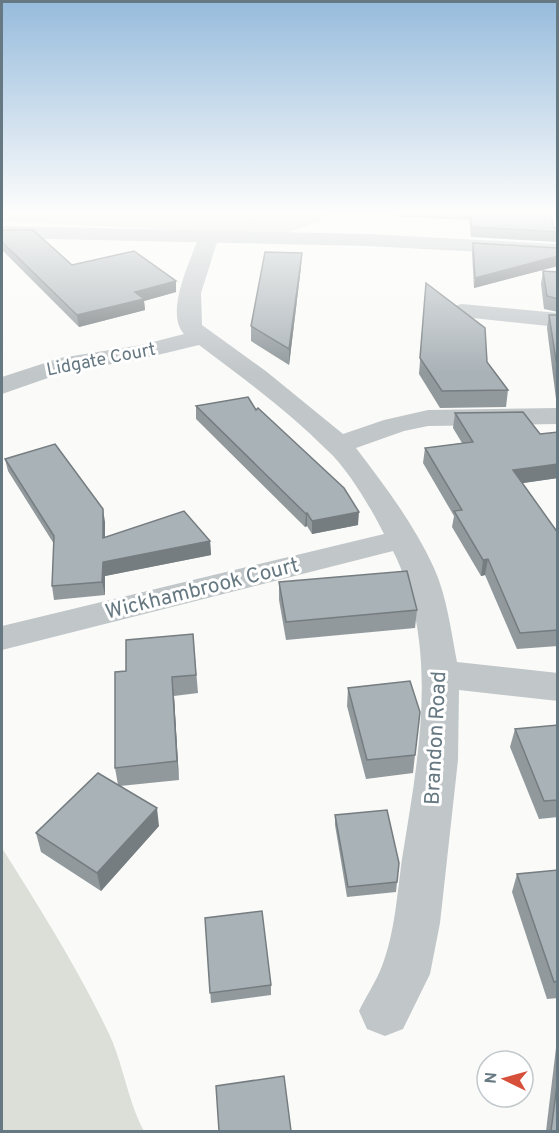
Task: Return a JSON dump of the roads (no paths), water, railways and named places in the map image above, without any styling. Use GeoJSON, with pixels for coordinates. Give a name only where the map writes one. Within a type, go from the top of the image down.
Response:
{"type":"FeatureCollection","features":[{"type":"Feature","properties":{"kind":"street","name":"Brandon Road"},"geometry":{"type":"LineString","coordinates":[[199,267],[188,303],[191,328],[258,377],[339,445],[386,508],[417,569],[429,604],[441,674],[438,760],[416,923],[405,974],[385,1011]]}},
{"type":"Feature","properties":{"kind":"street"},"geometry":{"type":"LineString","coordinates":[[462,311],[558,320]]}},
{"type":"Feature","properties":{"kind":"street","name":"Lidgate Court"},"geometry":{"type":"LineString","coordinates":[[2,386],[60,365],[141,352],[202,337]]}},
{"type":"Feature","properties":{"kind":"street"},"geometry":{"type":"LineString","coordinates":[[339,445],[382,430],[425,419],[450,416],[558,416]]}},
{"type":"Feature","properties":{"kind":"street","name":"Wickhambrook Court"},"geometry":{"type":"LineString","coordinates":[[2,638],[402,539]]}},
{"type":"Feature","properties":{"kind":"street"},"geometry":{"type":"LineString","coordinates":[[441,674],[558,687]]}}]}
